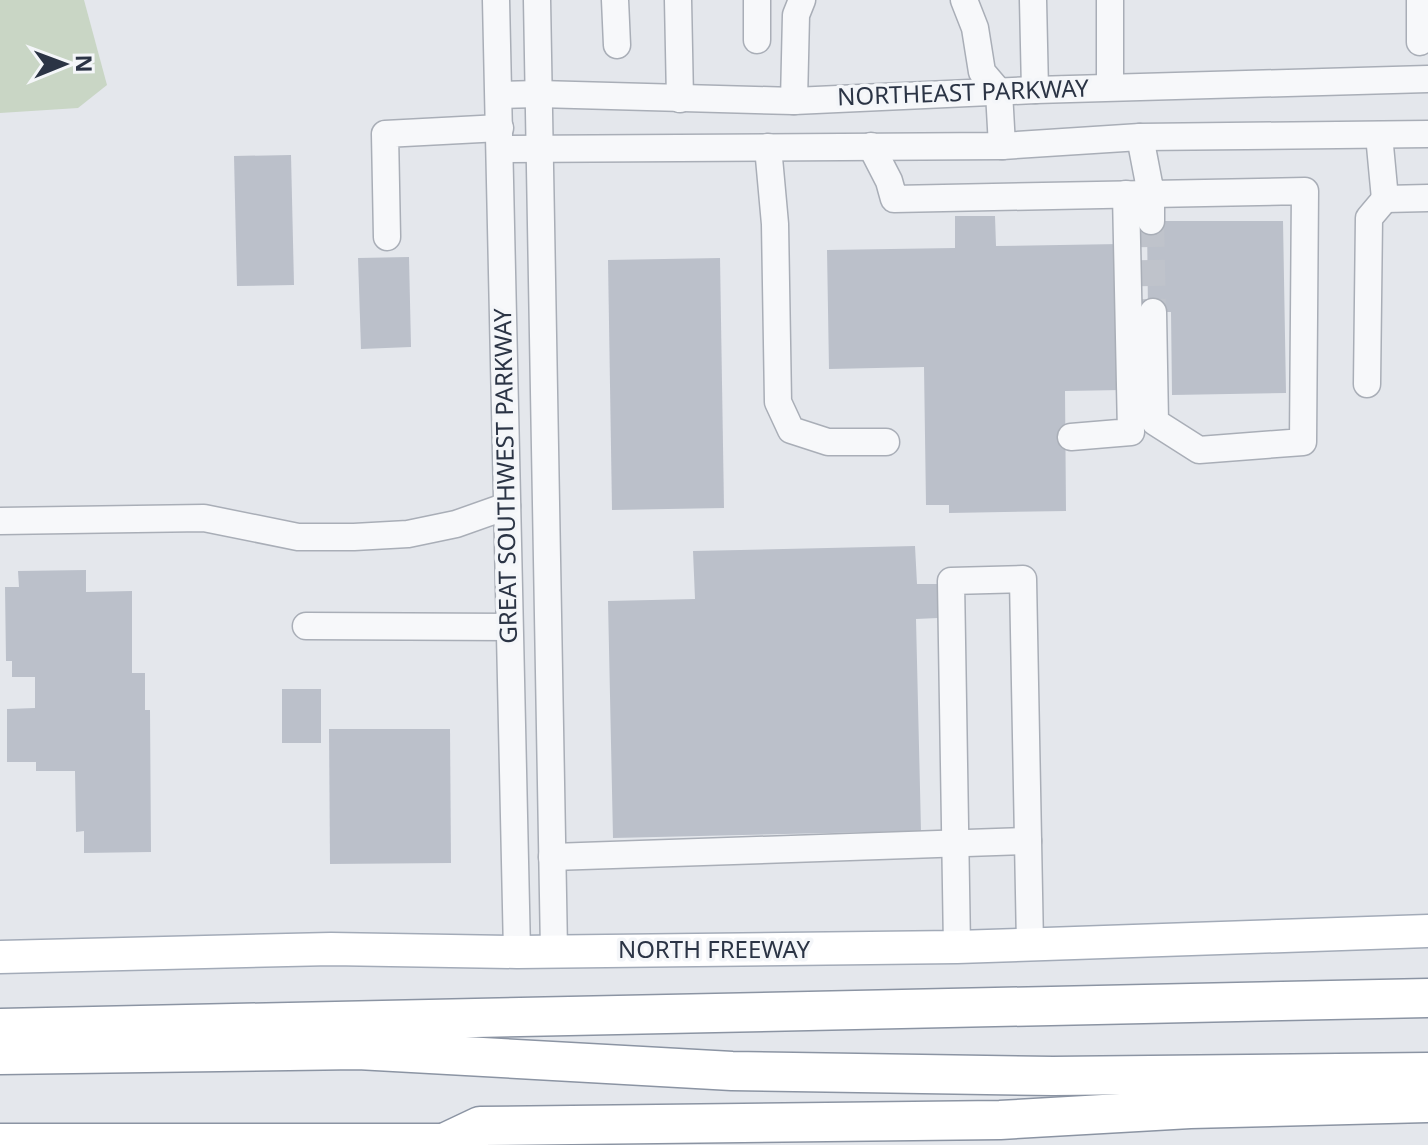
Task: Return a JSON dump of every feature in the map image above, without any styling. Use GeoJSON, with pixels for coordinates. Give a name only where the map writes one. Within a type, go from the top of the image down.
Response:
{"type":"FeatureCollection","features":[{"type":"Feature","properties":{"kind":"highway"},"geometry":{"type":"LineString","coordinates":[[0,1028],[1428,998]]}},
{"type":"Feature","properties":{"kind":"highway"},"geometry":{"type":"LineString","coordinates":[[0,1055],[358,1050],[732,1071],[1053,1076],[1428,1072]]}},
{"type":"Feature","properties":{"kind":"highway"},"geometry":{"type":"LineString","coordinates":[[444,1143],[480,1126],[1000,1120],[1190,1109],[1428,1103]]}},
{"type":"Feature","properties":{"kind":"highway"},"geometry":{"type":"LineString","coordinates":[[0,1143],[908,1145]]}},
{"type":"Feature","properties":{"kind":"main road","name":"NORTH FREEWAY"},"geometry":{"type":"LineString","coordinates":[[0,957],[331,949],[517,952],[957,947],[1428,931]]}},
{"type":"Feature","properties":{"kind":"street","name":"GREAT SOUTHWEST PARKWAY"},"geometry":{"type":"LineString","coordinates":[[496,0],[517,952]]}},
{"type":"Feature","properties":{"kind":"street","name":"GREAT SOUTHWEST PARKWAY"},"geometry":{"type":"LineString","coordinates":[[537,0],[554,951]]}},
{"type":"Feature","properties":{"kind":"street"},"geometry":{"type":"LineString","coordinates":[[615,0],[617,45]]}},
{"type":"Feature","properties":{"kind":"street"},"geometry":{"type":"LineString","coordinates":[[678,0],[680,99]]}},
{"type":"Feature","properties":{"kind":"street"},"geometry":{"type":"LineString","coordinates":[[757,0],[757,40]]}},
{"type":"Feature","properties":{"kind":"street"},"geometry":{"type":"LineString","coordinates":[[794,101],[796,15],[802,0]]}},
{"type":"Feature","properties":{"kind":"street"},"geometry":{"type":"LineString","coordinates":[[964,0],[975,28],[982,72],[999,92],[1002,146]]}},
{"type":"Feature","properties":{"kind":"street"},"geometry":{"type":"LineString","coordinates":[[1033,0],[1035,90]]}},
{"type":"Feature","properties":{"kind":"street"},"geometry":{"type":"LineString","coordinates":[[1110,0],[1110,87]]}},
{"type":"Feature","properties":{"kind":"street"},"geometry":{"type":"LineString","coordinates":[[1420,0],[1420,42]]}},
{"type":"Feature","properties":{"kind":"street","name":"NORTHEAST PARKWAY"},"geometry":{"type":"LineString","coordinates":[[499,95],[794,101],[1110,87],[1428,79]]}},
{"type":"Feature","properties":{"kind":"street","name":"NORTHEAST PARKWAY"},"geometry":{"type":"LineString","coordinates":[[387,237],[385,134],[500,138],[539,148],[1002,146],[1140,137],[1428,134]]}},
{"type":"Feature","properties":{"kind":"street"},"geometry":{"type":"LineString","coordinates":[[1367,384],[1369,218],[1385,199],[1379,135]]}},
{"type":"Feature","properties":{"kind":"street"},"geometry":{"type":"LineString","coordinates":[[1071,437],[1131,432],[1140,137]]}},
{"type":"Feature","properties":{"kind":"street"},"geometry":{"type":"LineString","coordinates":[[871,146],[889,181],[894,199],[1305,191],[1303,442],[1199,450],[1155,422],[1153,312]]}},
{"type":"Feature","properties":{"kind":"street"},"geometry":{"type":"LineString","coordinates":[[768,147],[775,224],[778,402],[791,430],[828,442],[886,442]]}},
{"type":"Feature","properties":{"kind":"street"},"geometry":{"type":"LineString","coordinates":[[1139,194],[1151,221]]}},
{"type":"Feature","properties":{"kind":"street"},"geometry":{"type":"LineString","coordinates":[[1385,199],[1428,198]]}},
{"type":"Feature","properties":{"kind":"street"},"geometry":{"type":"LineString","coordinates":[[0,521],[204,518],[298,537],[354,537],[408,534],[456,524],[507,506]]}},
{"type":"Feature","properties":{"kind":"street"},"geometry":{"type":"LineString","coordinates":[[957,947],[951,581],[1023,579],[1030,945]]}},
{"type":"Feature","properties":{"kind":"street"},"geometry":{"type":"LineString","coordinates":[[306,626],[509,627]]}},
{"type":"Feature","properties":{"kind":"street"},"geometry":{"type":"LineString","coordinates":[[552,857],[1028,841]]}},
{"type":"Feature","properties":{"kind":"green space"},"geometry":{"type":"Polygon","coordinates":[[[0,0],[84,0],[107,85],[78,108],[0,113],[0,0]]]}},
{"type":"Feature","properties":{"kind":"building"},"geometry":{"type":"Polygon","coordinates":[[[291,155],[294,285],[237,286],[234,156],[291,155]]]}},
{"type":"Feature","properties":{"kind":"building"},"geometry":{"type":"Polygon","coordinates":[[[955,216],[995,216],[996,246],[1120,244],[1122,390],[1065,391],[1066,511],[949,513],[949,505],[926,505],[924,367],[829,369],[827,250],[955,248],[955,216]]]}},
{"type":"Feature","properties":{"kind":"building"},"geometry":{"type":"Polygon","coordinates":[[[1147,221],[1283,221],[1286,393],[1172,395],[1171,312],[1148,312],[1147,221]]]}},
{"type":"Feature","properties":{"kind":"building"},"geometry":{"type":"Polygon","coordinates":[[[409,257],[411,347],[361,349],[358,258],[409,257]]]}},
{"type":"Feature","properties":{"kind":"building"},"geometry":{"type":"Polygon","coordinates":[[[720,258],[724,508],[612,510],[608,260],[720,258]]]}},
{"type":"Feature","properties":{"kind":"building"},"geometry":{"type":"Polygon","coordinates":[[[915,546],[917,584],[937,584],[938,618],[916,619],[921,831],[613,838],[608,601],[695,599],[693,551],[915,546]]]}},
{"type":"Feature","properties":{"kind":"building"},"geometry":{"type":"Polygon","coordinates":[[[86,570],[86,592],[132,591],[132,673],[145,673],[145,710],[150,710],[151,852],[84,853],[84,831],[76,832],[75,771],[36,771],[36,762],[7,762],[7,709],[35,708],[35,677],[12,677],[12,661],[6,661],[5,587],[19,587],[18,571],[86,570]]]}},
{"type":"Feature","properties":{"kind":"building"},"geometry":{"type":"Polygon","coordinates":[[[282,689],[321,689],[321,743],[282,743],[282,689]]]}},
{"type":"Feature","properties":{"kind":"building"},"geometry":{"type":"Polygon","coordinates":[[[329,729],[450,729],[451,863],[330,864],[329,729]]]}},
{"type":"Feature","properties":{"kind":"tunnel"},"geometry":{"type":"LineString","coordinates":[[1151,221],[1153,312]]}}]}
